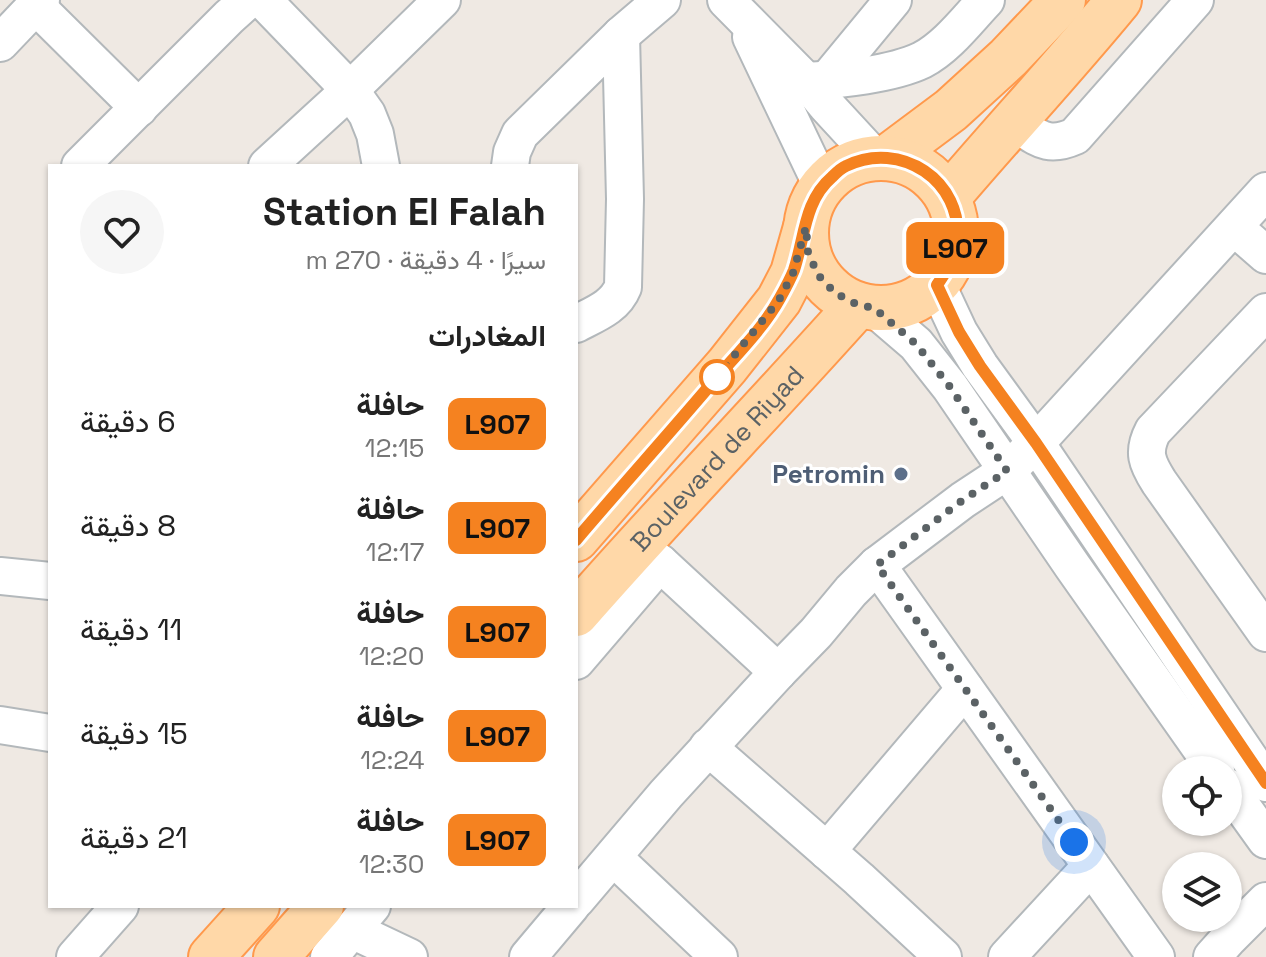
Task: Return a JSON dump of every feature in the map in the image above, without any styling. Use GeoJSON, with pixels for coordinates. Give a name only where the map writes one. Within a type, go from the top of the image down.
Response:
{"type":"FeatureCollection","features":[{"type":"Feature","properties":{"kind":"main road"},"geometry":{"type":"LineString","coordinates":[[881,157],[912,163],[933,177],[948,197],[956,219],[957,242],[950,266],[937,285],[918,299],[897,307],[866,306],[835,293],[818,275],[808,252],[806,227],[813,198],[845,166],[881,157],[951,110],[1008,58],[1063,0]]}},
{"type":"Feature","properties":{"kind":"main road"},"geometry":{"type":"LineString","coordinates":[[948,197],[1119,0]]}},
{"type":"Feature","properties":{"kind":"main road","name":"Boulevard de Riyad"},"geometry":{"type":"LineString","coordinates":[[578,537],[727,366],[772,309],[793,273],[806,227]]}},
{"type":"Feature","properties":{"kind":"main road","name":"Boulevard de Riyad"},"geometry":{"type":"LineString","coordinates":[[578,612],[648,554],[784,387],[866,306]]}},
{"type":"Feature","properties":{"kind":"main road"},"geometry":{"type":"LineString","coordinates":[[211,957],[255,908]]}},
{"type":"Feature","properties":{"kind":"main road"},"geometry":{"type":"LineString","coordinates":[[276,957],[343,933]]}},
{"type":"Feature","properties":{"kind":"street"},"geometry":{"type":"LineString","coordinates":[[263,0],[350,90],[367,114],[375,134],[381,164]]}},
{"type":"Feature","properties":{"kind":"street"},"geometry":{"type":"LineString","coordinates":[[269,164],[442,0]]}},
{"type":"Feature","properties":{"kind":"street"},"geometry":{"type":"LineString","coordinates":[[510,164],[520,134],[621,35],[662,0]]}},
{"type":"Feature","properties":{"kind":"street"},"geometry":{"type":"LineString","coordinates":[[817,81],[893,0]]}},
{"type":"Feature","properties":{"kind":"street"},"geometry":{"type":"LineString","coordinates":[[817,81],[886,71],[923,59],[986,0]]}},
{"type":"Feature","properties":{"kind":"street"},"geometry":{"type":"LineString","coordinates":[[1013,122],[1047,142],[1062,142],[1075,136],[1195,0]]}},
{"type":"Feature","properties":{"kind":"street"},"geometry":{"type":"LineString","coordinates":[[0,43],[38,3],[139,108]]}},
{"type":"Feature","properties":{"kind":"street"},"geometry":{"type":"LineString","coordinates":[[82,164],[139,108],[230,6]]}},
{"type":"Feature","properties":{"kind":"street"},"geometry":{"type":"LineString","coordinates":[[736,10],[817,81],[826,105],[881,157]]}},
{"type":"Feature","properties":{"kind":"street"},"geometry":{"type":"LineString","coordinates":[[736,10],[822,186]]}},
{"type":"Feature","properties":{"kind":"street"},"geometry":{"type":"LineString","coordinates":[[578,323],[612,304],[623,287],[625,199],[621,35]]}},
{"type":"Feature","properties":{"kind":"street"},"geometry":{"type":"LineString","coordinates":[[578,898],[708,747],[816,633],[851,591],[877,565],[1007,471],[1266,191]]}},
{"type":"Feature","properties":{"kind":"street"},"geometry":{"type":"LineString","coordinates":[[1234,227],[1266,255]]}},
{"type":"Feature","properties":{"kind":"street"},"geometry":{"type":"LineString","coordinates":[[937,285],[959,332],[980,366],[1036,443],[1266,783]]}},
{"type":"Feature","properties":{"kind":"street"},"geometry":{"type":"LineString","coordinates":[[866,306],[916,344],[942,376],[1206,756]]}},
{"type":"Feature","properties":{"kind":"street"},"geometry":{"type":"LineString","coordinates":[[1266,312],[1153,431],[1147,448],[1148,463],[1159,482],[1255,598],[1266,633]]}},
{"type":"Feature","properties":{"kind":"street"},"geometry":{"type":"LineString","coordinates":[[578,658],[648,554],[778,672]]}},
{"type":"Feature","properties":{"kind":"street"},"geometry":{"type":"LineString","coordinates":[[877,565],[1156,957]]}},
{"type":"Feature","properties":{"kind":"street"},"geometry":{"type":"LineString","coordinates":[[0,576],[48,581]]}},
{"type":"Feature","properties":{"kind":"street"},"geometry":{"type":"LineString","coordinates":[[827,851],[965,689]]}},
{"type":"Feature","properties":{"kind":"street"},"geometry":{"type":"LineString","coordinates":[[0,725],[48,733]]}},
{"type":"Feature","properties":{"kind":"street"},"geometry":{"type":"LineString","coordinates":[[708,747],[943,957]]}},
{"type":"Feature","properties":{"kind":"street"},"geometry":{"type":"LineString","coordinates":[[1242,807],[1266,840]]}},
{"type":"Feature","properties":{"kind":"street"},"geometry":{"type":"LineString","coordinates":[[613,857],[719,957]]}},
{"type":"Feature","properties":{"kind":"street"},"geometry":{"type":"LineString","coordinates":[[1007,957],[1091,866]]}},
{"type":"Feature","properties":{"kind":"street"},"geometry":{"type":"LineString","coordinates":[[1212,957],[1266,901]]}},
{"type":"Feature","properties":{"kind":"street"},"geometry":{"type":"LineString","coordinates":[[75,957],[118,908]]}},
{"type":"Feature","properties":{"kind":"street"},"geometry":{"type":"LineString","coordinates":[[528,957],[569,908]]}},
{"type":"Feature","properties":{"kind":"street"},"geometry":{"type":"LineString","coordinates":[[343,933],[409,957]]}},
{"type":"Feature","properties":{"kind":"bus line","name":"L907"},"geometry":{"type":"LineString","coordinates":[[578,538],[727,366],[779,300],[793,273],[813,198],[822,186],[845,166],[874,157],[912,163],[933,177],[948,197],[956,219],[957,242],[950,266],[937,285],[959,332],[1266,783]]}},
{"type":"Feature","properties":{"kind":"place","name":"Petromin"},"geometry":{"type":"Point","coordinates":[901,474]}},
{"type":"Feature","properties":{"kind":"route"},"geometry":{"type":"LineString","coordinates":[[717,377],[779,300],[793,273],[806,227],[808,252],[818,275],[835,293],[858,305],[874,308],[916,344],[950,387],[1007,471],[877,565],[1074,842]]}}]}
